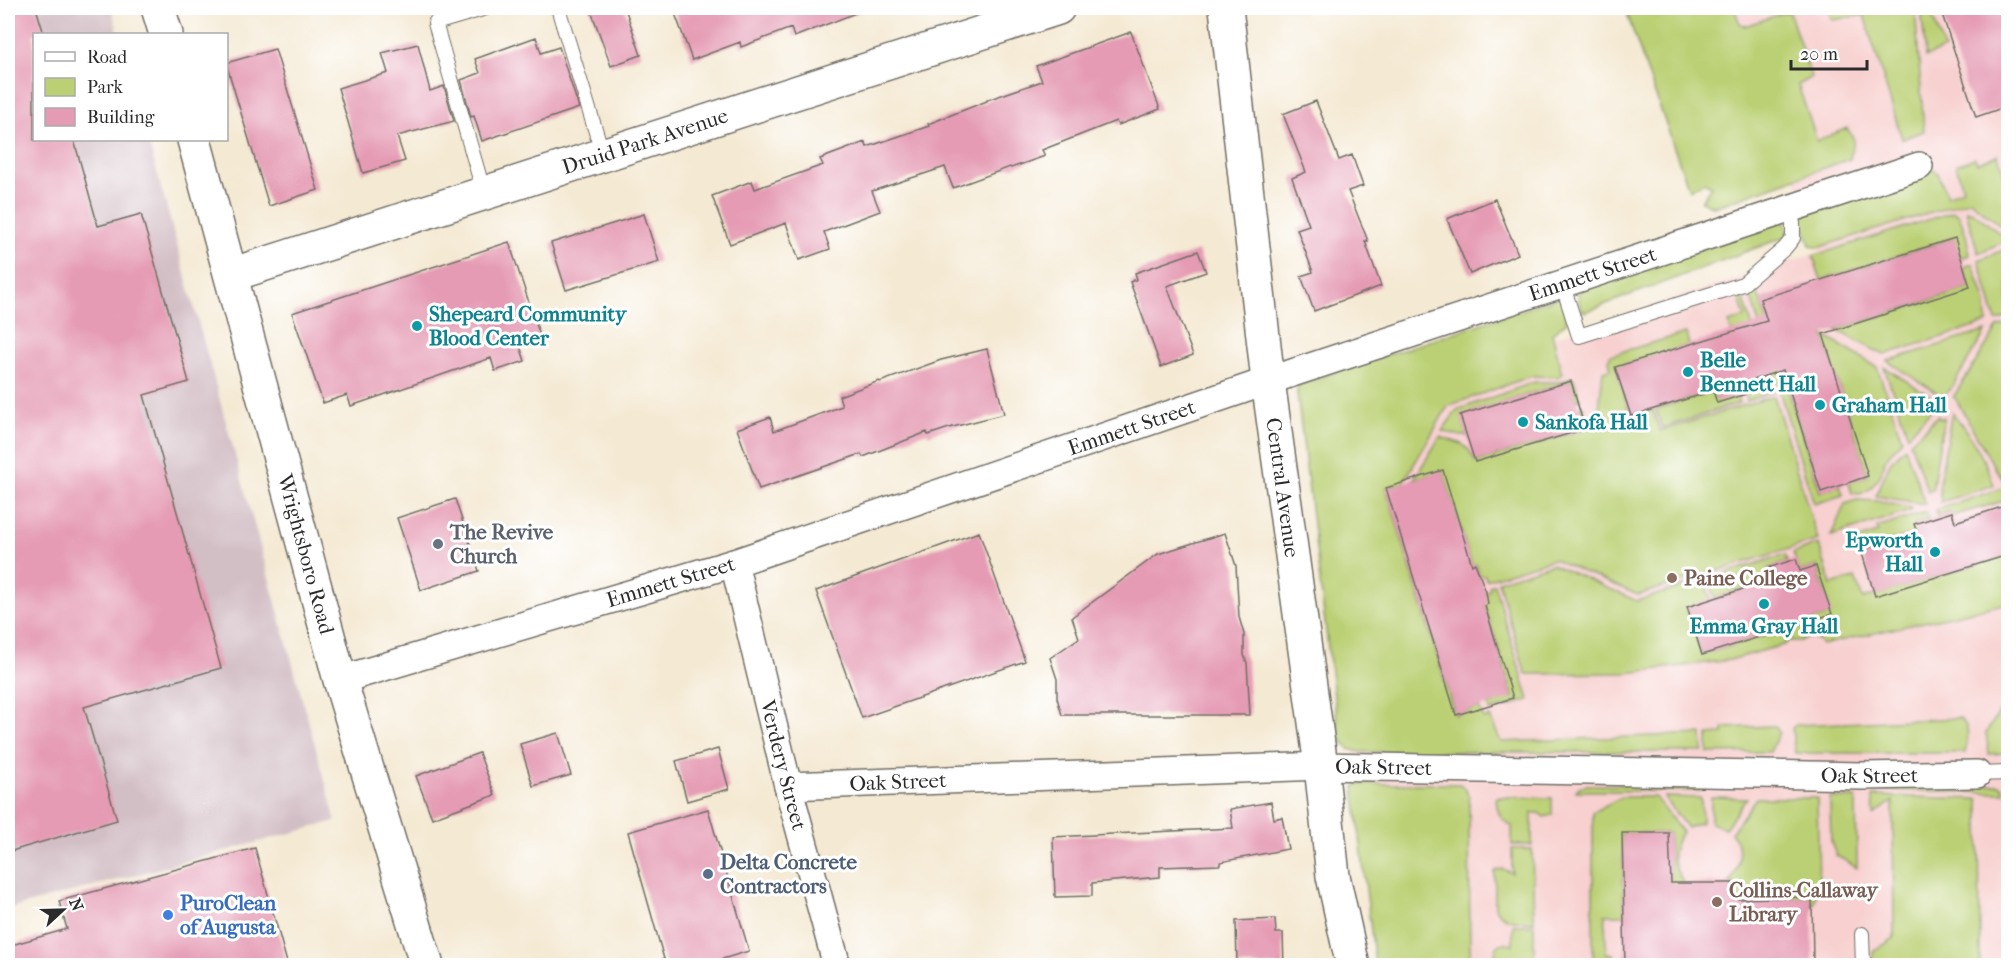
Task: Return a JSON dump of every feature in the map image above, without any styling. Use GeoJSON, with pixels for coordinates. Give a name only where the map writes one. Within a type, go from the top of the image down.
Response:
{"type":"FeatureCollection","features":[{"type":"Feature","properties":{"kind":"main road"},"geometry":{"type":"LineString","coordinates":[[158,8],[166,33]]}},
{"type":"Feature","properties":{"kind":"main road","name":"Druid Park Avenue"},"geometry":{"type":"LineString","coordinates":[[231,275],[1058,8]]}},
{"type":"Feature","properties":{"kind":"main road","name":"Central Avenue"},"geometry":{"type":"LineString","coordinates":[[1226,8],[1268,381],[1334,876],[1353,966]]}},
{"type":"Feature","properties":{"kind":"main road","name":"Wrightsboro Road"},"geometry":{"type":"LineString","coordinates":[[194,141],[340,680],[427,966]]}},
{"type":"Feature","properties":{"kind":"street","name":"Emmett Street"},"geometry":{"type":"LineString","coordinates":[[340,680],[734,563],[1268,381],[1919,166]]}},
{"type":"Feature","properties":{"kind":"street","name":"Verdery Street"},"geometry":{"type":"LineString","coordinates":[[734,563],[788,786],[837,966]]}},
{"type":"Feature","properties":{"kind":"street","name":"Oak Street"},"geometry":{"type":"LineString","coordinates":[[788,786],[1321,766],[1862,776],[1977,774]]}},
{"type":"Feature","properties":{"kind":"lane"},"geometry":{"type":"LineString","coordinates":[[484,193],[435,23],[486,8]]}},
{"type":"Feature","properties":{"kind":"lane"},"geometry":{"type":"LineString","coordinates":[[558,8],[603,155]]}},
{"type":"Feature","properties":{"kind":"lane"},"geometry":{"type":"LineString","coordinates":[[1562,283],[1579,336],[1743,284],[1785,249],[1792,238],[1793,223],[1789,208]]}},
{"type":"Feature","properties":{"kind":"lane"},"geometry":{"type":"LineString","coordinates":[[1977,774],[2008,773]]}},
{"type":"Feature","properties":{"kind":"lane"},"geometry":{"type":"LineString","coordinates":[[1862,934],[1863,966]]}},
{"type":"Feature","properties":{"kind":"shaded area"},"geometry":{"type":"Polygon","coordinates":[[[8,8],[111,8],[119,33],[33,33],[33,141],[148,141],[336,821],[8,909],[8,8]]]}},
{"type":"Feature","properties":{"kind":"shaded area","name":"Paine College"},"geometry":{"type":"Polygon","coordinates":[[[1735,8],[2008,8],[2008,965],[1377,965],[1352,745],[1319,412],[1820,252],[1735,8]]]}},
{"type":"Feature","properties":{"kind":"green space"},"geometry":{"type":"Polygon","coordinates":[[[1625,8],[1734,8],[1740,24],[1745,26],[1789,11],[1811,77],[1798,85],[1817,141],[1847,128],[1854,140],[1850,159],[1714,207],[1701,201],[1711,186],[1704,182],[1689,190],[1625,8]]]}},
{"type":"Feature","properties":{"kind":"green space"},"geometry":{"type":"Polygon","coordinates":[[[1827,8],[1915,8],[1924,131],[1902,139],[1864,15],[1832,20],[1827,8]]]}},
{"type":"Feature","properties":{"kind":"green space"},"geometry":{"type":"Polygon","coordinates":[[[1921,8],[1930,8],[1944,49],[1926,57],[1921,8]]]}},
{"type":"Feature","properties":{"kind":"green space"},"geometry":{"type":"Polygon","coordinates":[[[1998,155],[2008,187],[2008,231],[1971,200],[1817,248],[1810,245],[1800,215],[1933,169],[1938,173],[1947,196],[1963,189],[1956,165],[1975,158],[1977,163],[1998,155]]]}},
{"type":"Feature","properties":{"kind":"green space"},"geometry":{"type":"Polygon","coordinates":[[[1966,210],[1973,212],[2008,240],[1978,253],[1966,210]]]}},
{"type":"Feature","properties":{"kind":"green space"},"geometry":{"type":"Polygon","coordinates":[[[1953,212],[1959,215],[1970,255],[1961,258],[1954,238],[1821,280],[1813,256],[1953,212]]]}},
{"type":"Feature","properties":{"kind":"green space"},"geometry":{"type":"Polygon","coordinates":[[[1784,220],[1788,232],[1785,237],[1585,312],[1580,308],[1578,291],[1784,220]]]}},
{"type":"Feature","properties":{"kind":"green space"},"geometry":{"type":"Polygon","coordinates":[[[2008,248],[2008,317],[1996,321],[1979,260],[2008,248]]]}},
{"type":"Feature","properties":{"kind":"green space"},"geometry":{"type":"Polygon","coordinates":[[[1973,264],[1986,304],[1987,323],[1884,355],[1836,330],[1970,288],[1964,267],[1973,264]]]}},
{"type":"Feature","properties":{"kind":"green space"},"geometry":{"type":"Polygon","coordinates":[[[1753,282],[1820,492],[1840,485],[1843,495],[1814,504],[1747,285],[1753,282]]]}},
{"type":"Feature","properties":{"kind":"green space"},"geometry":{"type":"Polygon","coordinates":[[[1740,287],[1773,392],[1746,401],[1729,323],[1745,317],[1737,292],[1740,287]]]}},
{"type":"Feature","properties":{"kind":"green space"},"geometry":{"type":"Polygon","coordinates":[[[1560,297],[1567,322],[1552,333],[1562,374],[1557,377],[1531,376],[1448,406],[1403,483],[1386,488],[1455,715],[1479,708],[1484,719],[1490,717],[1501,742],[1702,734],[1703,752],[1360,752],[1349,749],[1339,737],[1297,393],[1298,385],[1560,297]]]}},
{"type":"Feature","properties":{"kind":"green space"},"geometry":{"type":"Polygon","coordinates":[[[2008,324],[2008,481],[2005,482],[1954,396],[1998,327],[2008,324]]]}},
{"type":"Feature","properties":{"kind":"green space"},"geometry":{"type":"Polygon","coordinates":[[[1986,331],[1950,390],[1942,396],[1887,361],[1986,331]]]}},
{"type":"Feature","properties":{"kind":"green space"},"geometry":{"type":"Polygon","coordinates":[[[1686,333],[1689,345],[1616,367],[1630,416],[1653,410],[1660,431],[1774,396],[1818,540],[1638,595],[1553,559],[1486,580],[1485,575],[1480,576],[1476,564],[1472,565],[1443,471],[1414,479],[1440,437],[1462,444],[1475,462],[1585,429],[1579,408],[1583,406],[1591,428],[1597,427],[1603,371],[1611,369],[1610,355],[1686,333]]]}},
{"type":"Feature","properties":{"kind":"green space"},"geometry":{"type":"Polygon","coordinates":[[[1823,335],[1877,367],[1902,439],[1885,460],[1880,476],[1870,489],[1860,494],[1852,493],[1849,482],[1868,476],[1823,335]]]}},
{"type":"Feature","properties":{"kind":"green space"},"geometry":{"type":"Polygon","coordinates":[[[1884,367],[1934,400],[1930,404],[1933,408],[1908,435],[1884,367]]]}},
{"type":"Feature","properties":{"kind":"green space"},"geometry":{"type":"Polygon","coordinates":[[[1574,379],[1580,399],[1576,400],[1570,381],[1461,415],[1467,436],[1442,431],[1457,410],[1535,382],[1559,382],[1574,379]]]}},
{"type":"Feature","properties":{"kind":"green space"},"geometry":{"type":"Polygon","coordinates":[[[1713,391],[1717,402],[1737,396],[1739,403],[1662,428],[1656,409],[1713,391]]]}},
{"type":"Feature","properties":{"kind":"green space"},"geometry":{"type":"Polygon","coordinates":[[[1952,412],[1976,447],[1994,485],[1941,502],[1939,484],[1952,412]]]}},
{"type":"Feature","properties":{"kind":"green space"},"geometry":{"type":"Polygon","coordinates":[[[1938,416],[1940,419],[1944,417],[1932,490],[1928,492],[1910,442],[1938,416]]]}},
{"type":"Feature","properties":{"kind":"green space"},"geometry":{"type":"Polygon","coordinates":[[[1905,447],[1925,504],[1876,496],[1890,463],[1905,447]]]}},
{"type":"Feature","properties":{"kind":"green space"},"geometry":{"type":"Polygon","coordinates":[[[2003,488],[2007,500],[1953,516],[1951,512],[1937,516],[1936,510],[2003,488]]]}},
{"type":"Feature","properties":{"kind":"green space"},"geometry":{"type":"Polygon","coordinates":[[[1856,500],[1877,501],[1911,508],[1911,511],[1831,536],[1845,504],[1856,500]]]}},
{"type":"Feature","properties":{"kind":"green space"},"geometry":{"type":"Polygon","coordinates":[[[1926,512],[1928,519],[1914,524],[1917,533],[1857,551],[1853,541],[1878,533],[1877,528],[1926,512]]]}},
{"type":"Feature","properties":{"kind":"green space"},"geometry":{"type":"Polygon","coordinates":[[[1819,544],[1831,585],[1855,578],[1863,599],[2008,555],[2008,603],[1822,645],[1819,640],[1811,637],[1800,641],[1788,641],[1786,629],[1831,614],[1817,566],[1800,571],[1793,553],[1819,544]]]}},
{"type":"Feature","properties":{"kind":"green space"},"geometry":{"type":"Polygon","coordinates":[[[1785,555],[1787,562],[1768,568],[1771,580],[1715,598],[1709,578],[1785,555]]]}},
{"type":"Feature","properties":{"kind":"green space"},"geometry":{"type":"Polygon","coordinates":[[[1552,564],[1637,601],[1704,580],[1711,600],[1687,608],[1702,655],[1777,632],[1778,635],[1783,634],[1787,642],[1730,660],[1626,673],[1526,674],[1498,581],[1552,564]]]}},
{"type":"Feature","properties":{"kind":"green space"},"geometry":{"type":"Polygon","coordinates":[[[1494,584],[1529,700],[1490,711],[1489,705],[1513,697],[1485,606],[1485,592],[1490,590],[1489,586],[1494,584]]]}},
{"type":"Feature","properties":{"kind":"green space"},"geometry":{"type":"Polygon","coordinates":[[[2008,698],[2008,753],[1989,754],[1986,733],[2008,698]]]}},
{"type":"Feature","properties":{"kind":"green space"},"geometry":{"type":"Polygon","coordinates":[[[1960,718],[1967,730],[1965,753],[1795,753],[1792,728],[1796,725],[1960,718]]]}},
{"type":"Feature","properties":{"kind":"green space"},"geometry":{"type":"Polygon","coordinates":[[[1775,726],[1779,732],[1770,752],[1708,753],[1708,735],[1724,734],[1724,728],[1775,726]]]}},
{"type":"Feature","properties":{"kind":"green space"},"geometry":{"type":"Polygon","coordinates":[[[1360,784],[1460,784],[1466,790],[1469,797],[1470,960],[1473,965],[1375,965],[1354,787],[1360,784]]]}},
{"type":"Feature","properties":{"kind":"green space"},"geometry":{"type":"Polygon","coordinates":[[[1588,785],[1701,785],[1701,791],[1576,791],[1579,787],[1588,785]]]}},
{"type":"Feature","properties":{"kind":"green space"},"geometry":{"type":"Polygon","coordinates":[[[1999,785],[2003,787],[2004,793],[1872,790],[1872,786],[1999,785]]]}},
{"type":"Feature","properties":{"kind":"green space"},"geometry":{"type":"Polygon","coordinates":[[[1873,796],[1979,799],[1980,965],[1898,966],[1898,961],[1873,961],[1873,952],[1894,938],[1893,801],[1874,815],[1873,796]]]}},
{"type":"Feature","properties":{"kind":"green space"},"geometry":{"type":"Polygon","coordinates":[[[1496,797],[1552,798],[1552,815],[1544,817],[1539,813],[1532,813],[1532,845],[1512,845],[1512,826],[1504,821],[1500,814],[1496,797]]]}},
{"type":"Feature","properties":{"kind":"green space"},"geometry":{"type":"Polygon","coordinates":[[[1621,797],[1655,797],[1682,832],[1675,846],[1673,858],[1676,870],[1684,883],[1671,898],[1669,833],[1622,833],[1624,915],[1605,915],[1606,953],[1613,954],[1613,965],[1593,965],[1593,812],[1621,797]]]}},
{"type":"Feature","properties":{"kind":"green space"},"geometry":{"type":"Polygon","coordinates":[[[1664,797],[1701,798],[1702,822],[1687,828],[1664,797]]]}},
{"type":"Feature","properties":{"kind":"green space"},"geometry":{"type":"Polygon","coordinates":[[[1711,797],[1747,798],[1725,828],[1711,823],[1711,797]]]}},
{"type":"Feature","properties":{"kind":"green space"},"geometry":{"type":"Polygon","coordinates":[[[1756,798],[1817,798],[1819,887],[1813,906],[1811,897],[1734,899],[1733,883],[1729,883],[1738,864],[1739,852],[1731,833],[1756,798]]]}},
{"type":"Feature","properties":{"kind":"green space"},"geometry":{"type":"Polygon","coordinates":[[[1830,798],[1856,798],[1857,868],[1836,855],[1831,842],[1830,798]]]}},
{"type":"Feature","properties":{"kind":"green space"},"geometry":{"type":"Polygon","coordinates":[[[1512,849],[1532,849],[1534,922],[1507,918],[1495,908],[1495,871],[1503,869],[1512,873],[1512,849]]]}},
{"type":"Feature","properties":{"kind":"green space"},"geometry":{"type":"Polygon","coordinates":[[[1513,925],[1534,925],[1534,956],[1550,965],[1513,966],[1500,961],[1495,956],[1496,948],[1500,944],[1513,944],[1513,925]]]}},
{"type":"Feature","properties":{"kind":"building"},"geometry":{"type":"Polygon","coordinates":[[[8,8],[36,8],[44,33],[33,33],[33,141],[74,141],[98,226],[141,214],[189,382],[144,395],[221,668],[84,707],[117,820],[8,852],[8,8]]]}},
{"type":"Feature","properties":{"kind":"building"},"geometry":{"type":"Polygon","coordinates":[[[590,8],[625,8],[641,55],[611,66],[590,8]]]}},
{"type":"Feature","properties":{"kind":"building"},"geometry":{"type":"Polygon","coordinates":[[[673,8],[866,9],[794,37],[791,28],[741,47],[740,42],[692,60],[673,8]]]}},
{"type":"Feature","properties":{"kind":"building"},"geometry":{"type":"Polygon","coordinates":[[[1940,8],[2008,8],[2008,106],[1976,117],[1940,8]]]}},
{"type":"Feature","properties":{"kind":"building"},"geometry":{"type":"Polygon","coordinates":[[[1131,32],[1160,109],[1118,125],[1116,121],[1042,150],[1045,156],[953,188],[945,167],[872,191],[880,211],[824,232],[830,249],[799,260],[786,223],[730,244],[712,196],[752,181],[755,189],[823,165],[820,159],[865,142],[867,147],[929,126],[928,124],[987,100],[1042,81],[1036,66],[1131,32]]]}},
{"type":"Feature","properties":{"kind":"building"},"geometry":{"type":"Polygon","coordinates":[[[536,37],[541,53],[559,47],[579,108],[482,141],[474,116],[471,117],[461,80],[480,73],[475,59],[536,37]]]}},
{"type":"Feature","properties":{"kind":"building"},"geometry":{"type":"Polygon","coordinates":[[[418,44],[430,91],[444,86],[454,121],[397,136],[405,161],[363,173],[338,88],[388,73],[382,53],[418,44]]]}},
{"type":"Feature","properties":{"kind":"building"},"geometry":{"type":"Polygon","coordinates":[[[275,49],[318,190],[269,206],[228,70],[228,62],[275,49]]]}},
{"type":"Feature","properties":{"kind":"building"},"geometry":{"type":"Polygon","coordinates":[[[1316,101],[1339,160],[1352,155],[1363,186],[1348,191],[1368,241],[1365,241],[1381,286],[1314,311],[1301,276],[1313,272],[1297,229],[1309,225],[1292,178],[1306,172],[1283,114],[1316,101]]]}},
{"type":"Feature","properties":{"kind":"building"},"geometry":{"type":"Polygon","coordinates":[[[1495,199],[1518,254],[1470,274],[1447,219],[1495,199]]]}},
{"type":"Feature","properties":{"kind":"building"},"geometry":{"type":"Polygon","coordinates":[[[644,214],[659,262],[566,290],[551,243],[644,214]]]}},
{"type":"Feature","properties":{"kind":"building","name":"Graham Hall"},"geometry":{"type":"Polygon","coordinates":[[[1955,238],[1970,287],[1823,334],[1868,476],[1821,492],[1783,370],[1743,383],[1746,394],[1717,403],[1713,391],[1631,416],[1615,367],[1767,321],[1760,299],[1955,238]]]}},
{"type":"Feature","properties":{"kind":"building","name":"Shepeard Community Blood Center"},"geometry":{"type":"Polygon","coordinates":[[[509,242],[541,339],[520,346],[525,361],[495,371],[491,358],[351,406],[347,395],[323,403],[292,313],[509,242]]]}},
{"type":"Feature","properties":{"kind":"building"},"geometry":{"type":"Polygon","coordinates":[[[1198,251],[1206,272],[1167,286],[1193,355],[1161,367],[1130,282],[1137,279],[1135,273],[1198,251]]]}},
{"type":"Feature","properties":{"kind":"building"},"geometry":{"type":"Polygon","coordinates":[[[987,349],[1004,414],[928,435],[927,432],[863,457],[861,454],[759,489],[737,429],[770,417],[774,431],[842,406],[839,396],[941,360],[987,349]]]}},
{"type":"Feature","properties":{"kind":"building","name":"Sankofa Hall"},"geometry":{"type":"Polygon","coordinates":[[[1571,381],[1585,429],[1475,462],[1460,415],[1571,381]]]}},
{"type":"Feature","properties":{"kind":"building"},"geometry":{"type":"Polygon","coordinates":[[[1443,470],[1472,565],[1475,563],[1486,592],[1488,604],[1485,606],[1513,698],[1456,715],[1386,488],[1443,470]]]}},
{"type":"Feature","properties":{"kind":"building","name":"The Revive Church"},"geometry":{"type":"Polygon","coordinates":[[[455,499],[479,571],[421,590],[397,518],[455,499]]]}},
{"type":"Feature","properties":{"kind":"building","name":"Epworth Hall"},"geometry":{"type":"Polygon","coordinates":[[[2008,505],[2008,555],[1875,596],[1861,550],[1917,533],[1914,524],[1952,512],[1955,522],[2008,505]]]}},
{"type":"Feature","properties":{"kind":"building"},"geometry":{"type":"Polygon","coordinates":[[[979,532],[1025,661],[862,718],[816,591],[979,532]]]}},
{"type":"Feature","properties":{"kind":"building"},"geometry":{"type":"Polygon","coordinates":[[[1225,533],[1236,566],[1239,617],[1244,634],[1244,655],[1247,663],[1250,715],[1062,715],[1057,698],[1057,679],[1050,658],[1079,638],[1072,617],[1158,554],[1225,533]]]}},
{"type":"Feature","properties":{"kind":"building","name":"Emma Gray Hall"},"geometry":{"type":"Polygon","coordinates":[[[1796,559],[1800,571],[1816,566],[1832,614],[1702,655],[1687,607],[1771,580],[1768,568],[1796,559]]]}},
{"type":"Feature","properties":{"kind":"building"},"geometry":{"type":"Polygon","coordinates":[[[558,733],[571,775],[533,786],[520,744],[558,733]]]}},
{"type":"Feature","properties":{"kind":"building"},"geometry":{"type":"Polygon","coordinates":[[[718,749],[729,789],[687,801],[676,761],[718,749]]]}},
{"type":"Feature","properties":{"kind":"building"},"geometry":{"type":"Polygon","coordinates":[[[479,753],[495,795],[432,818],[416,776],[479,753]]]}},
{"type":"Feature","properties":{"kind":"building"},"geometry":{"type":"Polygon","coordinates":[[[1271,802],[1274,819],[1282,817],[1288,849],[1220,862],[1220,865],[1160,867],[1160,877],[1092,883],[1092,896],[1055,897],[1053,837],[1233,828],[1230,809],[1271,802]]]}},
{"type":"Feature","properties":{"kind":"building"},"geometry":{"type":"Polygon","coordinates":[[[708,809],[749,951],[699,966],[666,966],[628,832],[708,809]]]}},
{"type":"Feature","properties":{"kind":"building","name":"Collins-Callaway Library"},"geometry":{"type":"Polygon","coordinates":[[[1622,833],[1669,833],[1671,883],[1733,883],[1734,899],[1812,897],[1813,966],[1625,966],[1622,833]]]}},
{"type":"Feature","properties":{"kind":"building","name":"PuroClean of Augusta"},"geometry":{"type":"Polygon","coordinates":[[[255,848],[288,966],[8,966],[8,946],[67,929],[59,901],[255,848]]]}},
{"type":"Feature","properties":{"kind":"building"},"geometry":{"type":"Polygon","coordinates":[[[1275,919],[1276,933],[1283,933],[1284,966],[1237,966],[1236,921],[1275,919]]]}},
{"type":"Feature","properties":{"kind":"place","name":"Shepeard Community Blood Center"},"geometry":{"type":"Point","coordinates":[417,326]}},
{"type":"Feature","properties":{"kind":"place","name":"Belle Bennett Hall"},"geometry":{"type":"Point","coordinates":[1688,372]}},
{"type":"Feature","properties":{"kind":"place","name":"Graham Hall"},"geometry":{"type":"Point","coordinates":[1820,405]}},
{"type":"Feature","properties":{"kind":"place","name":"Sankofa Hall"},"geometry":{"type":"Point","coordinates":[1523,422]}},
{"type":"Feature","properties":{"kind":"place","name":"The Revive Church"},"geometry":{"type":"Point","coordinates":[438,544]}},
{"type":"Feature","properties":{"kind":"place","name":"Epworth Hall"},"geometry":{"type":"Point","coordinates":[1935,552]}},
{"type":"Feature","properties":{"kind":"place","name":"Paine College"},"geometry":{"type":"Point","coordinates":[1672,578]}},
{"type":"Feature","properties":{"kind":"place","name":"Emma Gray Hall"},"geometry":{"type":"Point","coordinates":[1764,604]}},
{"type":"Feature","properties":{"kind":"place","name":"Delta Concrete Contractors"},"geometry":{"type":"Point","coordinates":[708,874]}},
{"type":"Feature","properties":{"kind":"place","name":"Collins-Callaway Library"},"geometry":{"type":"Point","coordinates":[1717,902]}},
{"type":"Feature","properties":{"kind":"place","name":"PuroClean of Augusta"},"geometry":{"type":"Point","coordinates":[168,915]}}]}
